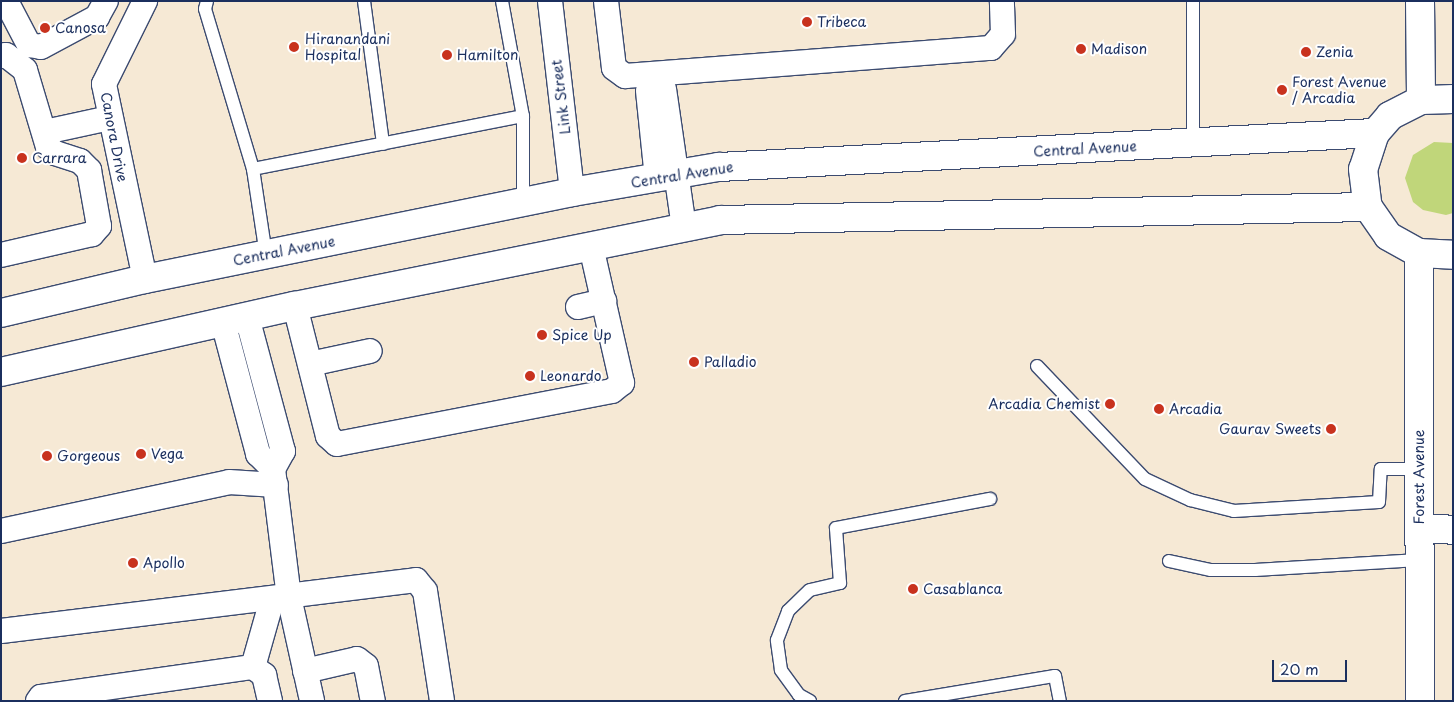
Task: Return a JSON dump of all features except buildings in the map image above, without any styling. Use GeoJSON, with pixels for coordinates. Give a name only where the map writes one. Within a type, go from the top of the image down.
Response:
{"type":"FeatureCollection","features":[{"type":"Feature","properties":{"kind":"main road"},"geometry":{"type":"LineString","coordinates":[[1420,1],[1421,100]]}},
{"type":"Feature","properties":{"kind":"main road"},"geometry":{"type":"LineString","coordinates":[[1453,99],[1421,100],[1390,116],[1375,133],[1362,170],[1368,207],[1388,236],[1419,253],[1453,255]]}},
{"type":"Feature","properties":{"kind":"main road","name":"Central Avenue"},"geometry":{"type":"LineString","coordinates":[[1,313],[145,279],[572,192],[719,167],[1375,133]]}},
{"type":"Feature","properties":{"kind":"main road"},"geometry":{"type":"LineString","coordinates":[[1,372],[295,306],[591,248],[720,220],[1368,207]]}},
{"type":"Feature","properties":{"kind":"main road","name":"Forest Avenue"},"geometry":{"type":"LineString","coordinates":[[1419,253],[1420,701]]}},
{"type":"Feature","properties":{"kind":"main road"},"geometry":{"type":"LineString","coordinates":[[1419,528],[1453,530]]}},
{"type":"Feature","properties":{"kind":"street"},"geometry":{"type":"LineString","coordinates":[[6,1],[29,45],[41,47],[97,17],[106,1]]}},
{"type":"Feature","properties":{"kind":"street","name":"Canora Drive"},"geometry":{"type":"LineString","coordinates":[[145,1],[104,84],[108,118],[145,279]]}},
{"type":"Feature","properties":{"kind":"street","name":"Link Street"},"geometry":{"type":"LineString","coordinates":[[550,1],[572,192]]}},
{"type":"Feature","properties":{"kind":"street"},"geometry":{"type":"LineString","coordinates":[[606,1],[614,68],[625,76],[990,48],[1003,34],[1002,1]]}},
{"type":"Feature","properties":{"kind":"street"},"geometry":{"type":"LineString","coordinates":[[1,56],[6,55],[25,70],[48,146],[55,153],[80,161],[89,170],[99,226],[92,234],[1,255]]}},
{"type":"Feature","properties":{"kind":"street"},"geometry":{"type":"LineString","coordinates":[[656,90],[668,177],[684,228]]}},
{"type":"Feature","properties":{"kind":"street"},"geometry":{"type":"LineString","coordinates":[[45,132],[108,118]]}},
{"type":"Feature","properties":{"kind":"street"},"geometry":{"type":"LineString","coordinates":[[295,306],[328,436],[337,444],[612,391],[622,383],[591,248]]}},
{"type":"Feature","properties":{"kind":"street"},"geometry":{"type":"LineString","coordinates":[[578,307],[604,301]]}},
{"type":"Feature","properties":{"kind":"street"},"geometry":{"type":"LineString","coordinates":[[235,319],[283,451],[275,477],[281,598],[305,671],[312,701]]}},
{"type":"Feature","properties":{"kind":"street"},"geometry":{"type":"LineString","coordinates":[[310,364],[370,351]]}},
{"type":"Feature","properties":{"kind":"street"},"geometry":{"type":"LineString","coordinates":[[1,531],[229,482],[275,477]]}},
{"type":"Feature","properties":{"kind":"street"},"geometry":{"type":"LineString","coordinates":[[1,632],[416,580],[425,591],[442,701]]}},
{"type":"Feature","properties":{"kind":"street"},"geometry":{"type":"LineString","coordinates":[[253,667],[281,598]]}},
{"type":"Feature","properties":{"kind":"street"},"geometry":{"type":"LineString","coordinates":[[305,671],[357,659],[366,666],[373,701]]}},
{"type":"Feature","properties":{"kind":"street"},"geometry":{"type":"LineString","coordinates":[[38,701],[41,697],[152,691],[253,667],[264,675],[270,701]]}},
{"type":"Feature","properties":{"kind":"lane"},"geometry":{"type":"LineString","coordinates":[[206,1],[205,9],[253,169],[266,255]]}},
{"type":"Feature","properties":{"kind":"lane"},"geometry":{"type":"LineString","coordinates":[[364,1],[384,144]]}},
{"type":"Feature","properties":{"kind":"lane"},"geometry":{"type":"LineString","coordinates":[[502,1],[523,116],[523,203]]}},
{"type":"Feature","properties":{"kind":"lane"},"geometry":{"type":"LineString","coordinates":[[1193,1],[1193,143]]}},
{"type":"Feature","properties":{"kind":"lane"},"geometry":{"type":"LineString","coordinates":[[253,169],[523,116]]}},
{"type":"Feature","properties":{"kind":"lane"},"geometry":{"type":"LineString","coordinates":[[1037,366],[1146,479],[1190,500],[1234,511],[1379,502],[1381,470],[1419,469]]}},
{"type":"Feature","properties":{"kind":"lane"},"geometry":{"type":"LineString","coordinates":[[810,701],[799,695],[781,670],[777,640],[788,611],[810,590],[840,583],[836,528],[990,499]]}},
{"type":"Feature","properties":{"kind":"lane"},"geometry":{"type":"LineString","coordinates":[[1169,561],[1212,570],[1254,570],[1419,560]]}},
{"type":"Feature","properties":{"kind":"lane"},"geometry":{"type":"LineString","coordinates":[[905,701],[1055,676],[1060,701]]}},
{"type":"Feature","properties":{"kind":"green space"},"geometry":{"type":"Polygon","coordinates":[[[1434,142],[1453,143],[1453,213],[1446,215],[1423,210],[1413,202],[1405,178],[1413,155],[1434,142]]]}},
{"type":"Feature","properties":{"kind":"place","name":"Tribeca"},"geometry":{"type":"Point","coordinates":[807,22]}},
{"type":"Feature","properties":{"kind":"place","name":"Canosa"},"geometry":{"type":"Point","coordinates":[45,28]}},
{"type":"Feature","properties":{"kind":"place","name":"Hiranandani Hospital"},"geometry":{"type":"Point","coordinates":[294,47]}},
{"type":"Feature","properties":{"kind":"place","name":"Madison"},"geometry":{"type":"Point","coordinates":[1081,49]}},
{"type":"Feature","properties":{"kind":"place","name":"Zenia"},"geometry":{"type":"Point","coordinates":[1306,52]}},
{"type":"Feature","properties":{"kind":"place","name":"Hamilton"},"geometry":{"type":"Point","coordinates":[447,55]}},
{"type":"Feature","properties":{"kind":"place","name":"Forest Avenue / Arcadia"},"geometry":{"type":"Point","coordinates":[1282,90]}},
{"type":"Feature","properties":{"kind":"place","name":"Carrara"},"geometry":{"type":"Point","coordinates":[22,158]}},
{"type":"Feature","properties":{"kind":"place","name":"Spice Up"},"geometry":{"type":"Point","coordinates":[542,335]}},
{"type":"Feature","properties":{"kind":"place","name":"Palladio"},"geometry":{"type":"Point","coordinates":[694,362]}},
{"type":"Feature","properties":{"kind":"place","name":"Leonardo"},"geometry":{"type":"Point","coordinates":[530,376]}},
{"type":"Feature","properties":{"kind":"place","name":"Arcadia Chemist"},"geometry":{"type":"Point","coordinates":[1110,404]}},
{"type":"Feature","properties":{"kind":"place","name":"Arcadia"},"geometry":{"type":"Point","coordinates":[1159,409]}},
{"type":"Feature","properties":{"kind":"place","name":"Gaurav Sweets"},"geometry":{"type":"Point","coordinates":[1331,429]}},
{"type":"Feature","properties":{"kind":"place","name":"Vega"},"geometry":{"type":"Point","coordinates":[141,454]}},
{"type":"Feature","properties":{"kind":"place","name":"Gorgeous"},"geometry":{"type":"Point","coordinates":[47,456]}},
{"type":"Feature","properties":{"kind":"place","name":"Apollo"},"geometry":{"type":"Point","coordinates":[133,563]}},
{"type":"Feature","properties":{"kind":"place","name":"Casablanca"},"geometry":{"type":"Point","coordinates":[913,589]}}]}
